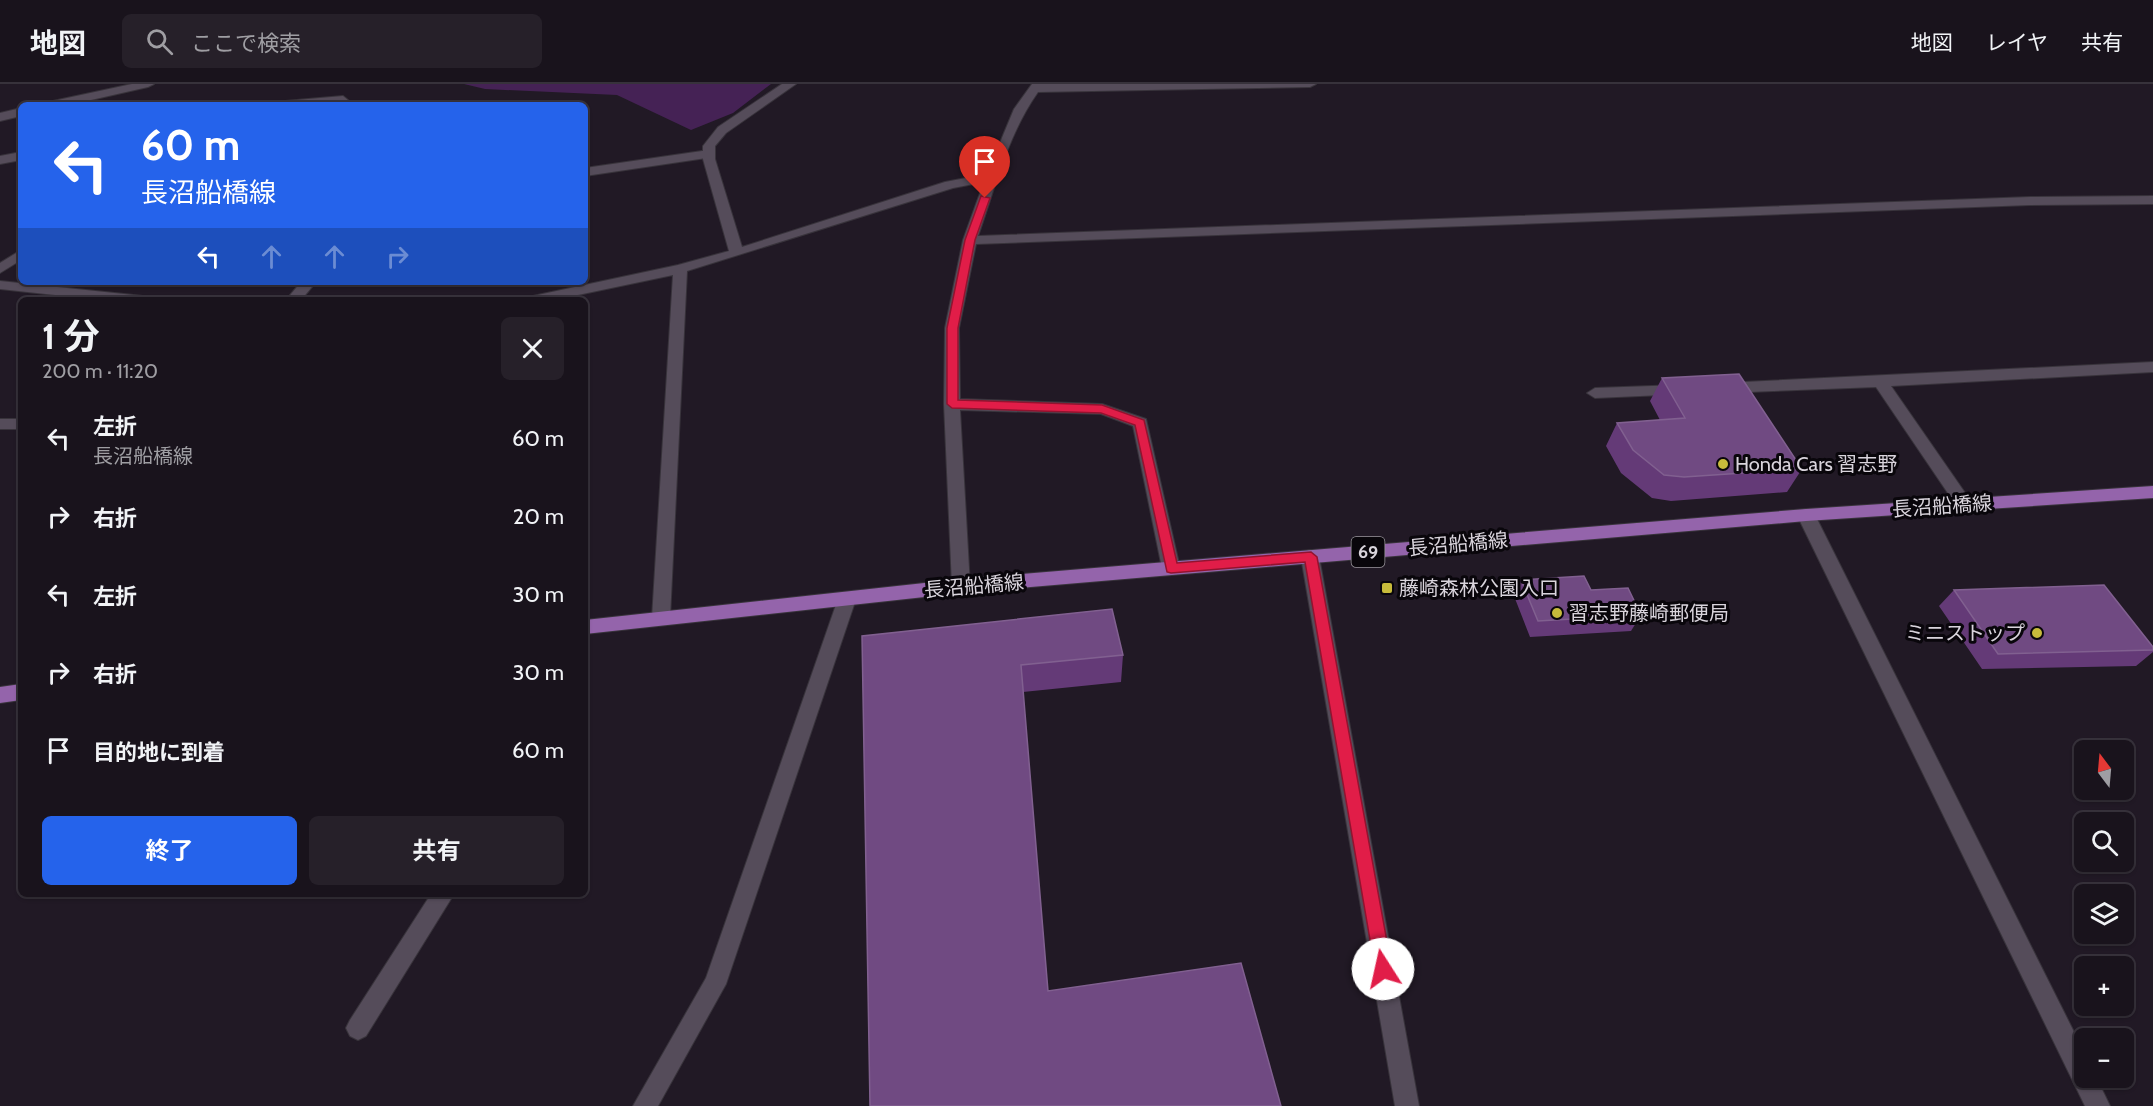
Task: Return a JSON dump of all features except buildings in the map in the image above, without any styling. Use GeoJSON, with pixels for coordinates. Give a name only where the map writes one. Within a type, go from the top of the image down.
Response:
{"type":"FeatureCollection","features":[{"type":"Feature","properties":{"kind":"main road","name":"長沼船橋線"},"geometry":{"type":"LineString","coordinates":[[588,627],[962,586],[1171,568],[1806,515],[2153,492]]}},
{"type":"Feature","properties":{"kind":"main road"},"geometry":{"type":"LineString","coordinates":[[0,695],[18,692]]}},
{"type":"Feature","properties":{"kind":"street"},"geometry":{"type":"LineString","coordinates":[[67,102],[148,84]]}},
{"type":"Feature","properties":{"kind":"street"},"geometry":{"type":"LineString","coordinates":[[737,253],[709,154],[709,146],[722,130],[790,84]]}},
{"type":"Feature","properties":{"kind":"street"},"geometry":{"type":"LineString","coordinates":[[962,586],[952,404],[952,328],[970,240],[992,177],[1020,110],[1037,87],[1310,84]]}},
{"type":"Feature","properties":{"kind":"street"},"geometry":{"type":"LineString","coordinates":[[320,102],[343,100],[345,102]]}},
{"type":"Feature","properties":{"kind":"street"},"geometry":{"type":"LineString","coordinates":[[0,117],[18,113]]}},
{"type":"Feature","properties":{"kind":"street"},"geometry":{"type":"LineString","coordinates":[[588,172],[709,154]]}},
{"type":"Feature","properties":{"kind":"street"},"geometry":{"type":"LineString","coordinates":[[0,160],[18,157]]}},
{"type":"Feature","properties":{"kind":"street"},"geometry":{"type":"LineString","coordinates":[[547,297],[680,269],[950,185],[992,177]]}},
{"type":"Feature","properties":{"kind":"street"},"geometry":{"type":"LineString","coordinates":[[970,240],[2030,201],[2153,200]]}},
{"type":"Feature","properties":{"kind":"street"},"geometry":{"type":"LineString","coordinates":[[0,268],[18,256]]}},
{"type":"Feature","properties":{"kind":"street"},"geometry":{"type":"LineString","coordinates":[[661,618],[680,269]]}},
{"type":"Feature","properties":{"kind":"street"},"geometry":{"type":"LineString","coordinates":[[0,285],[114,297]]}},
{"type":"Feature","properties":{"kind":"street"},"geometry":{"type":"LineString","coordinates":[[296,297],[306,285]]}},
{"type":"Feature","properties":{"kind":"street"},"geometry":{"type":"LineString","coordinates":[[1595,393],[1880,382],[2153,367]]}},
{"type":"Feature","properties":{"kind":"street"},"geometry":{"type":"LineString","coordinates":[[1880,382],[1964,504]]}},
{"type":"Feature","properties":{"kind":"street"},"geometry":{"type":"LineString","coordinates":[[952,404],[1102,409],[1140,423],[1171,568]]}},
{"type":"Feature","properties":{"kind":"street"},"geometry":{"type":"LineString","coordinates":[[0,424],[18,424]]}},
{"type":"Feature","properties":{"kind":"street"},"geometry":{"type":"LineString","coordinates":[[1806,515],[2098,1106]]}},
{"type":"Feature","properties":{"kind":"street"},"geometry":{"type":"LineString","coordinates":[[1311,557],[1407,1106]]}},
{"type":"Feature","properties":{"kind":"street"},"geometry":{"type":"LineString","coordinates":[[645,1106],[715,984],[847,598]]}},
{"type":"Feature","properties":{"kind":"street"},"geometry":{"type":"LineString","coordinates":[[358,1028],[440,897]]}},
{"type":"Feature","properties":{"kind":"shaded area"},"geometry":{"type":"Polygon","coordinates":[[[464,84],[771,84],[733,113],[691,130],[617,95],[485,89],[464,84]]]}},
{"type":"Feature","properties":{"kind":"place","name":"Honda Cars 習志野"},"geometry":{"type":"Point","coordinates":[1723,464]}},
{"type":"Feature","properties":{"kind":"place","name":"藤崎森林公園入口"},"geometry":{"type":"Point","coordinates":[1387,588]}},
{"type":"Feature","properties":{"kind":"place","name":"習志野藤崎郵便局"},"geometry":{"type":"Point","coordinates":[1557,613]}},
{"type":"Feature","properties":{"kind":"place","name":"ミニストップ"},"geometry":{"type":"Point","coordinates":[2037,633]}},
{"type":"Feature","properties":{"kind":"route"},"geometry":{"type":"LineString","coordinates":[[985,198],[970,240],[952,328],[952,404],[1102,409],[1140,423],[1171,568],[1311,557],[1383,969]]}}]}
